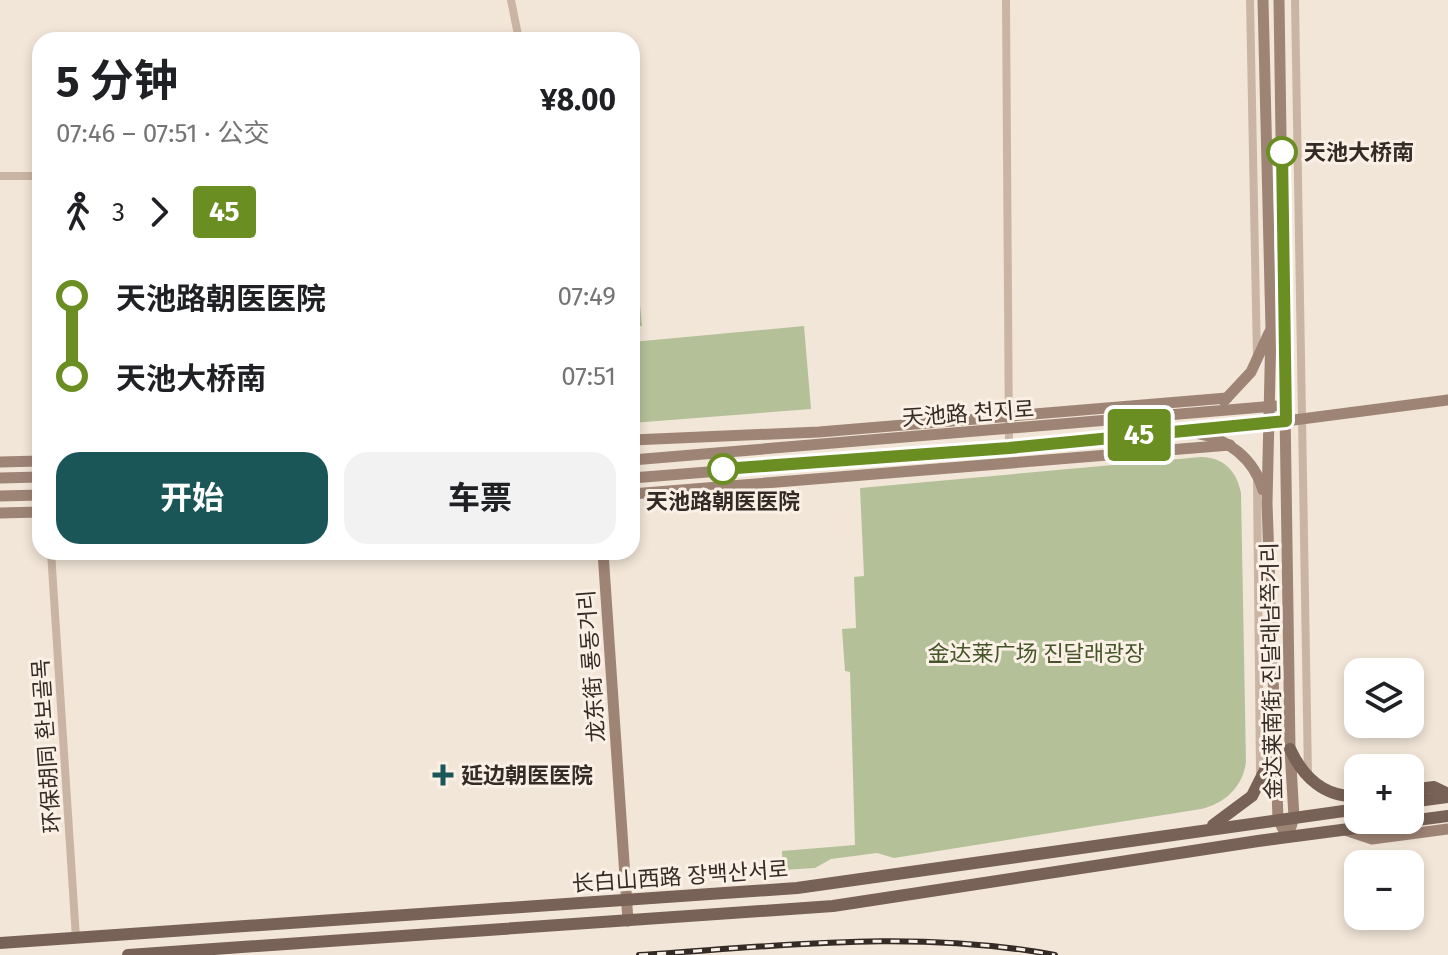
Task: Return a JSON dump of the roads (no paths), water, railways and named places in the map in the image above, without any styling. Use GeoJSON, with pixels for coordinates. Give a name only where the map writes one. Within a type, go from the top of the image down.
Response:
{"type":"FeatureCollection","features":[{"type":"Feature","properties":{"kind":"main road","name":"金达莱南街 진달래남쪽거리"},"geometry":{"type":"LineString","coordinates":[[1263,0],[1271,329],[1267,503],[1278,819],[1287,837]]}},
{"type":"Feature","properties":{"kind":"main road","name":"金达莱南街 진달래남쪽거리"},"geometry":{"type":"LineString","coordinates":[[1279,0],[1290,749],[1294,817],[1287,837]]}},
{"type":"Feature","properties":{"kind":"main road"},"geometry":{"type":"LineString","coordinates":[[1213,411],[1257,361],[1271,329]]}},
{"type":"Feature","properties":{"kind":"main road","name":"天池路 천지로"},"geometry":{"type":"LineString","coordinates":[[640,440],[819,432],[1227,398]]}},
{"type":"Feature","properties":{"kind":"main road","name":"天池路 천지로"},"geometry":{"type":"LineString","coordinates":[[640,477],[1009,448],[1286,421],[1448,400]]}},
{"type":"Feature","properties":{"kind":"main road","name":"天池路 천지로"},"geometry":{"type":"LineString","coordinates":[[640,459],[820,443],[1008,431],[1287,405]]}},
{"type":"Feature","properties":{"kind":"main road"},"geometry":{"type":"LineString","coordinates":[[1287,405],[1303,418]]}},
{"type":"Feature","properties":{"kind":"main road"},"geometry":{"type":"LineString","coordinates":[[1178,430],[1204,435],[1240,452],[1257,475],[1267,503]]}},
{"type":"Feature","properties":{"kind":"main road"},"geometry":{"type":"LineString","coordinates":[[640,493],[1230,445]]}},
{"type":"Feature","properties":{"kind":"main road"},"geometry":{"type":"LineString","coordinates":[[0,462],[32,461]]}},
{"type":"Feature","properties":{"kind":"main road"},"geometry":{"type":"LineString","coordinates":[[803,462],[832,478]]}},
{"type":"Feature","properties":{"kind":"main road"},"geometry":{"type":"LineString","coordinates":[[0,478],[32,477]]}},
{"type":"Feature","properties":{"kind":"main road"},"geometry":{"type":"LineString","coordinates":[[0,496],[32,495]]}},
{"type":"Feature","properties":{"kind":"main road"},"geometry":{"type":"LineString","coordinates":[[0,513],[32,512]]}},
{"type":"Feature","properties":{"kind":"main road","name":"龙东街 룡동거리"},"geometry":{"type":"LineString","coordinates":[[604,560],[628,921]]}},
{"type":"Feature","properties":{"kind":"main road"},"geometry":{"type":"LineString","coordinates":[[1290,749],[1308,777],[1330,793],[1344,794]]}},
{"type":"Feature","properties":{"kind":"main road"},"geometry":{"type":"LineString","coordinates":[[1209,848],[1206,828],[1241,807],[1261,783],[1275,750]]}},
{"type":"Feature","properties":{"kind":"main road"},"geometry":{"type":"LineString","coordinates":[[1424,788],[1448,785]]}},
{"type":"Feature","properties":{"kind":"main road"},"geometry":{"type":"LineString","coordinates":[[1434,787],[1448,796]]}},
{"type":"Feature","properties":{"kind":"main road"},"geometry":{"type":"LineString","coordinates":[[1424,800],[1448,796]]}},
{"type":"Feature","properties":{"kind":"main road","name":"长白山西路 장백산서로"},"geometry":{"type":"LineString","coordinates":[[0,943],[627,901],[846,882],[1206,828],[1344,811]]}},
{"type":"Feature","properties":{"kind":"main road","name":"长白山西路 장백산서로"},"geometry":{"type":"LineString","coordinates":[[1424,819],[1448,816]]}},
{"type":"Feature","properties":{"kind":"main road","name":"长白山西路 장백산서로"},"geometry":{"type":"LineString","coordinates":[[1424,832],[1448,829]]}},
{"type":"Feature","properties":{"kind":"main road","name":"长白山西路 장백산서로"},"geometry":{"type":"LineString","coordinates":[[128,955],[859,903],[1344,830]]}},
{"type":"Feature","properties":{"kind":"main road","name":"长白山西路 장백산서로"},"geometry":{"type":"LineString","coordinates":[[1357,834],[1372,839],[1410,834]]}},
{"type":"Feature","properties":{"kind":"street"},"geometry":{"type":"LineString","coordinates":[[511,0],[517,32]]}},
{"type":"Feature","properties":{"kind":"street"},"geometry":{"type":"LineString","coordinates":[[1006,0],[1009,448]]}},
{"type":"Feature","properties":{"kind":"street"},"geometry":{"type":"LineString","coordinates":[[1250,0],[1257,361]]}},
{"type":"Feature","properties":{"kind":"street","name":"金达莱南街 진달래남쪽거리"},"geometry":{"type":"LineString","coordinates":[[1295,0],[1308,777]]}},
{"type":"Feature","properties":{"kind":"street"},"geometry":{"type":"LineString","coordinates":[[0,176],[32,176]]}},
{"type":"Feature","properties":{"kind":"street","name":"金达莱南街 진달래남쪽거리"},"geometry":{"type":"LineString","coordinates":[[1257,475],[1261,783]]}},
{"type":"Feature","properties":{"kind":"street","name":"环保胡同 환보골목"},"geometry":{"type":"LineString","coordinates":[[52,560],[76,938]]}},
{"type":"Feature","properties":{"kind":"railway"},"geometry":{"type":"LineString","coordinates":[[639,955],[796,944],[899,941],[1003,947],[1055,955]]}},
{"type":"Feature","properties":{"kind":"place","name":"天池大桥南"},"geometry":{"type":"Point","coordinates":[1282,152]}},
{"type":"Feature","properties":{"kind":"place","name":"天池路朝医医院"},"geometry":{"type":"Point","coordinates":[723,469]}},
{"type":"Feature","properties":{"kind":"place","name":"延边朝医医院"},"geometry":{"type":"Point","coordinates":[443,775]}},
{"type":"Feature","properties":{"kind":"park label","name":"金达莱广场 진달래광장"},"geometry":{"type":"Point","coordinates":[1036,653]}}]}
